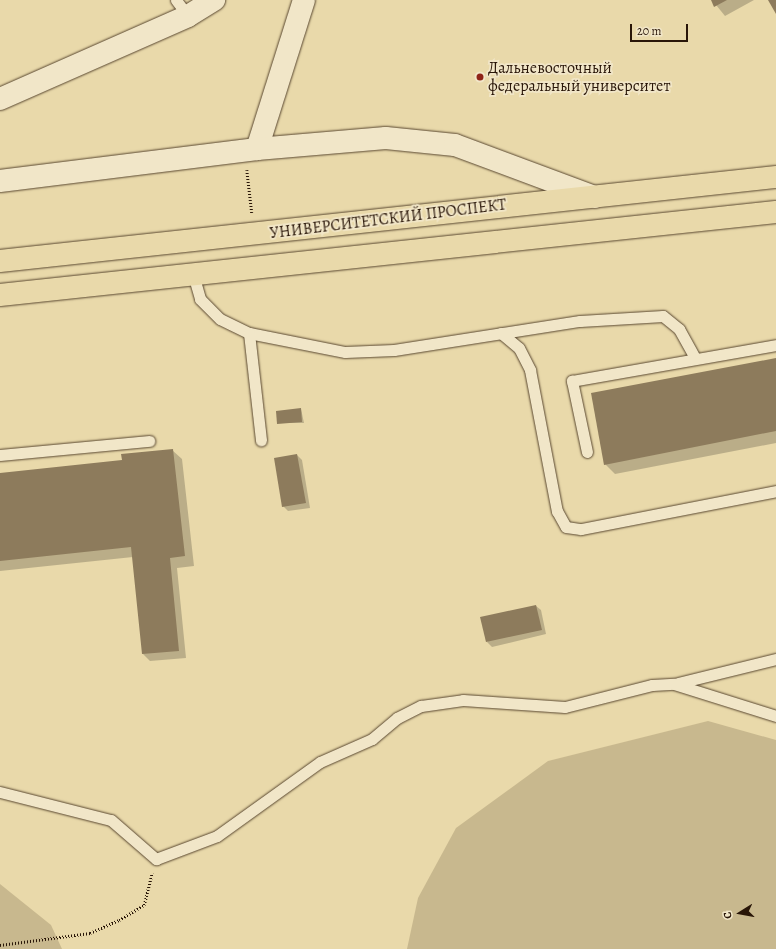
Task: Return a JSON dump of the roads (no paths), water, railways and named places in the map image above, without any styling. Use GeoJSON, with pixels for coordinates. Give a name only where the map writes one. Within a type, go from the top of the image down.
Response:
{"type":"FeatureCollection","features":[{"type":"Feature","properties":{"kind":"main road","name":"УНИВЕРСИТЕТСКИЙ ПРОСПЕКТ"},"geometry":{"type":"LineString","coordinates":[[0,261],[776,178]]}},
{"type":"Feature","properties":{"kind":"main road"},"geometry":{"type":"LineString","coordinates":[[595,197],[599,230]]}},
{"type":"Feature","properties":{"kind":"main road","name":"УНИВЕРСИТЕТСКИЙ ПРОСПЕКТ"},"geometry":{"type":"LineString","coordinates":[[0,295],[776,212]]}},
{"type":"Feature","properties":{"kind":"street"},"geometry":{"type":"LineString","coordinates":[[0,99],[182,8],[214,0]]}},
{"type":"Feature","properties":{"kind":"street"},"geometry":{"type":"LineString","coordinates":[[251,150],[304,0]]}},
{"type":"Feature","properties":{"kind":"street"},"geometry":{"type":"LineString","coordinates":[[0,181],[251,150],[386,138],[455,145],[595,197]]}},
{"type":"Feature","properties":{"kind":"lane"},"geometry":{"type":"LineString","coordinates":[[193,274],[200,299],[220,319],[249,333],[345,352],[394,350],[580,321],[663,316],[679,329],[695,358]]}},
{"type":"Feature","properties":{"kind":"lane"},"geometry":{"type":"LineString","coordinates":[[249,333],[261,440]]}},
{"type":"Feature","properties":{"kind":"lane"},"geometry":{"type":"LineString","coordinates":[[501,333],[519,348],[530,370],[557,511],[566,527],[581,529],[776,491]]}},
{"type":"Feature","properties":{"kind":"lane"},"geometry":{"type":"LineString","coordinates":[[587,452],[572,381],[695,358],[776,345]]}},
{"type":"Feature","properties":{"kind":"lane"},"geometry":{"type":"LineString","coordinates":[[0,455],[149,441]]}},
{"type":"Feature","properties":{"kind":"lane"},"geometry":{"type":"LineString","coordinates":[[0,792],[111,820],[156,859],[217,836],[320,762],[372,739],[396,718],[421,706],[463,700],[565,707],[652,685],[674,684],[776,659]]}},
{"type":"Feature","properties":{"kind":"lane"},"geometry":{"type":"LineString","coordinates":[[674,684],[776,716]]}},
{"type":"Feature","properties":{"kind":"place","name":"Дальневосточный федеральный университет"},"geometry":{"type":"Point","coordinates":[480,77]}}]}
